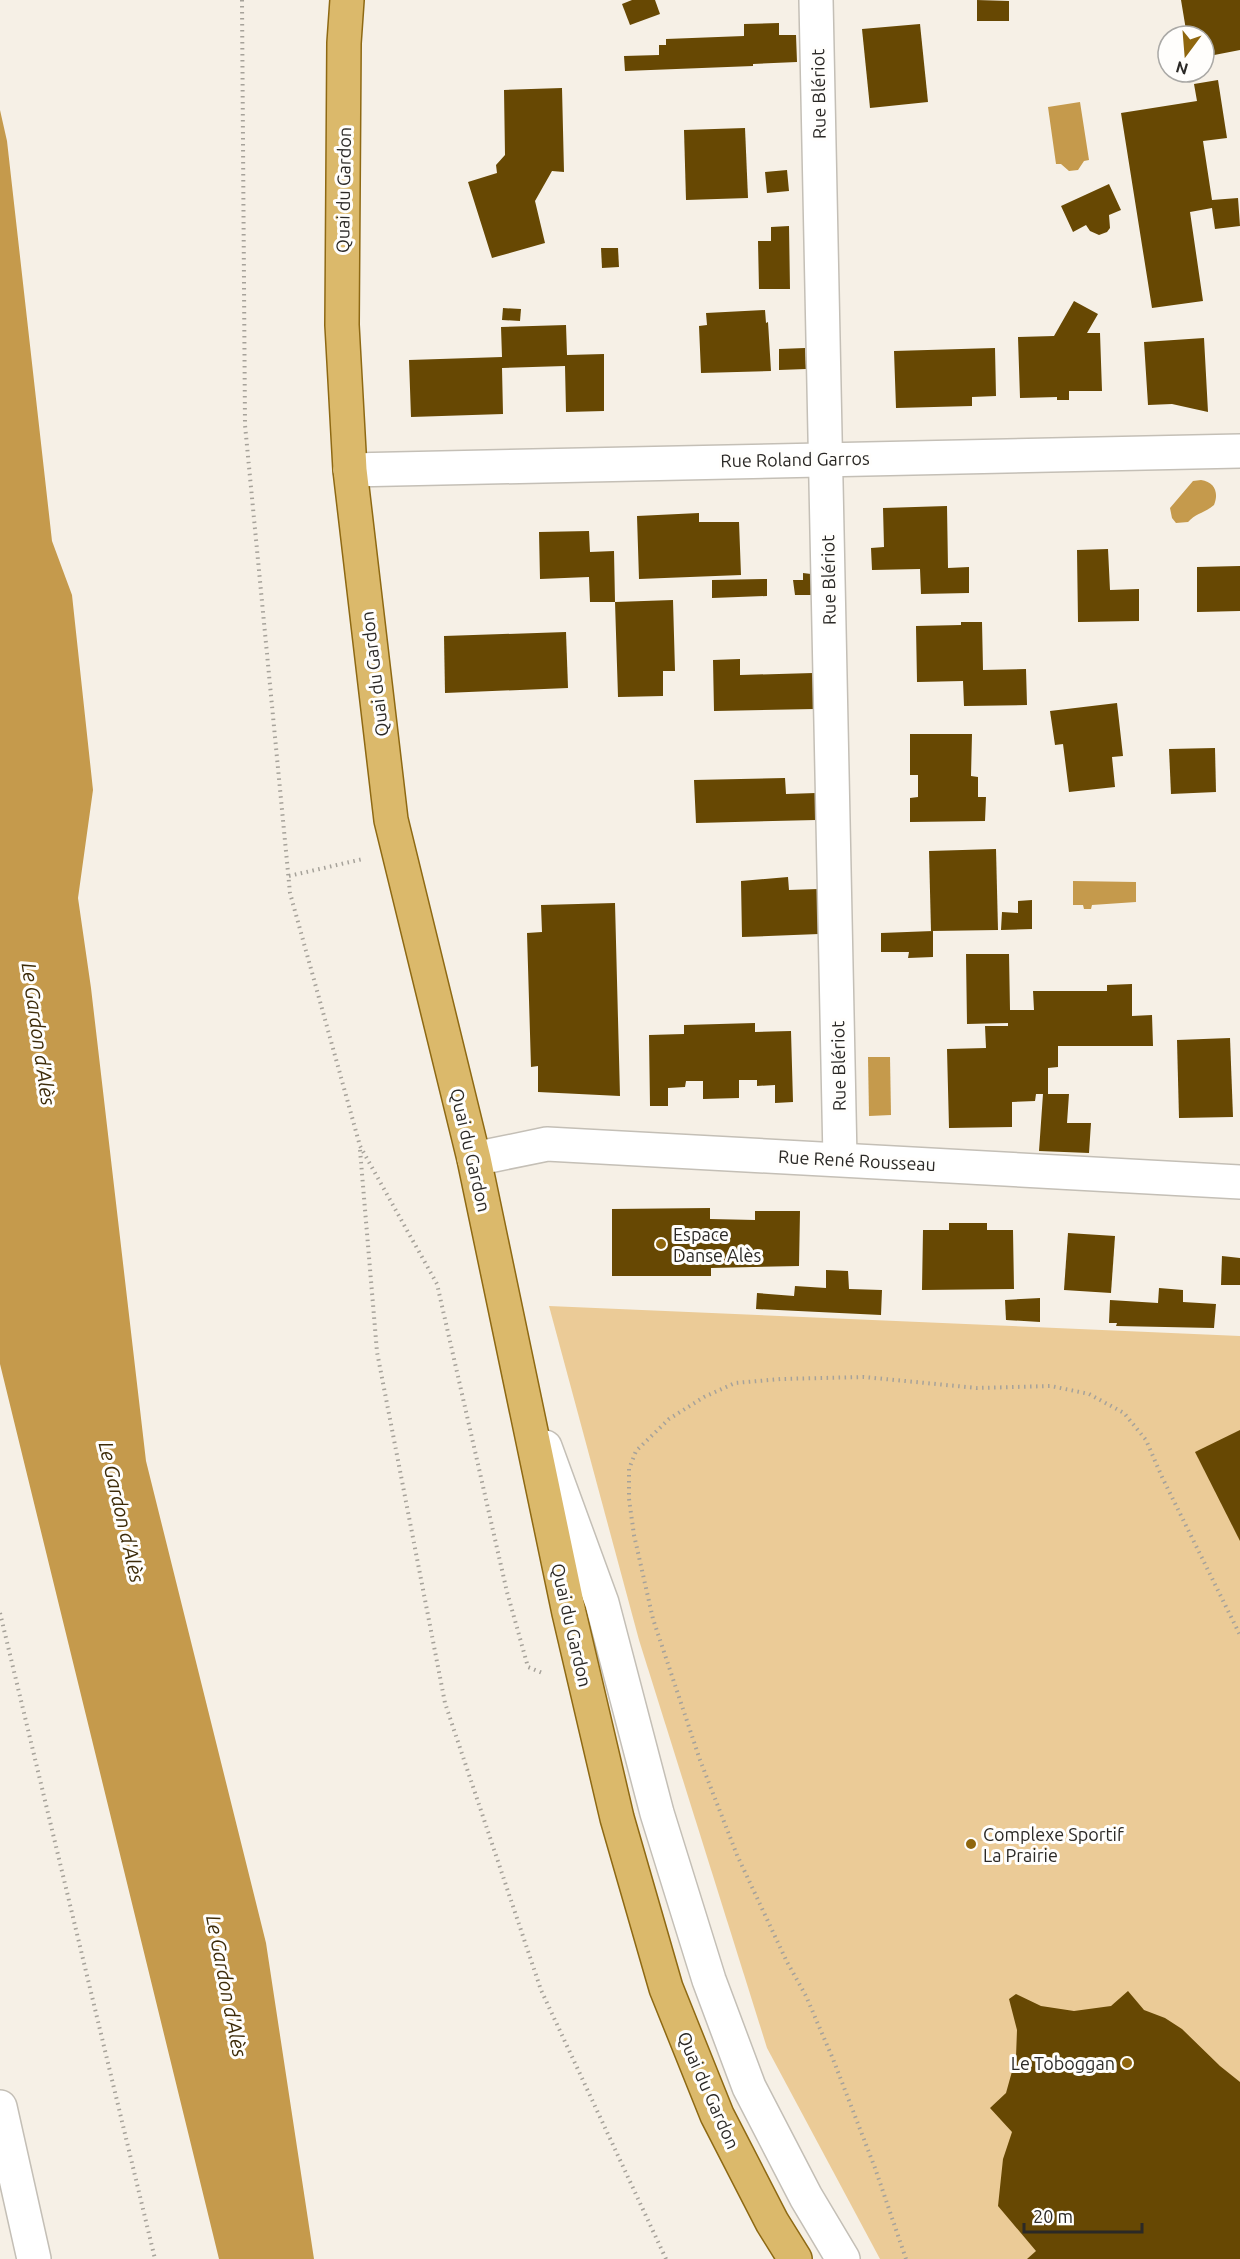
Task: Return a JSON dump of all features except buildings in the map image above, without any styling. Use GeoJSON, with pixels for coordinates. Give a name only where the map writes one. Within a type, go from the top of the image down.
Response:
{"type":"FeatureCollection","features":[{"type":"Feature","properties":{"kind":"main road","name":"Quai du Gardon"},"geometry":{"type":"LineString","coordinates":[[347,0],[344,43],[342,325],[350,470],[392,820],[474,1159],[518,1374],[617,1818],[666,1988],[717,2115],[772,2222],[795,2259]]}},
{"type":"Feature","properties":{"kind":"street","name":"Rue Blériot"},"geometry":{"type":"LineString","coordinates":[[816,0],[840,1159]]}},
{"type":"Feature","properties":{"kind":"street","name":"Rue Roland Garros"},"geometry":{"type":"LineString","coordinates":[[350,470],[825,458],[1240,451]]}},
{"type":"Feature","properties":{"kind":"street","name":"Rue René Rousseau"},"geometry":{"type":"LineString","coordinates":[[474,1159],[547,1144],[1240,1182]]}},
{"type":"Feature","properties":{"kind":"street"},"geometry":{"type":"LineString","coordinates":[[518,1374],[602,1603],[657,1813],[713,1991],[749,2087],[806,2197],[843,2259]]}},
{"type":"Feature","properties":{"kind":"street"},"geometry":{"type":"LineString","coordinates":[[0,2107],[34,2259]]}},
{"type":"Feature","properties":{"kind":"path"},"geometry":{"type":"LineString","coordinates":[[242,0],[245,425],[290,893],[360,1146],[377,1352],[445,1703],[542,1990],[666,2259]]}},
{"type":"Feature","properties":{"kind":"path"},"geometry":{"type":"LineString","coordinates":[[289,876],[373,856]]}},
{"type":"Feature","properties":{"kind":"path"},"geometry":{"type":"LineString","coordinates":[[360,1146],[437,1284],[507,1592],[528,1666],[588,1694]]}},
{"type":"Feature","properties":{"kind":"path"},"geometry":{"type":"LineString","coordinates":[[906,2259],[879,2178],[833,2059],[806,1996],[787,1962],[737,1855],[700,1760],[653,1619],[634,1534],[629,1499],[629,1469],[636,1451],[669,1419],[704,1397],[735,1383],[781,1379],[864,1377],[976,1388],[1051,1386],[1089,1394],[1124,1413],[1146,1440],[1240,1635]]}},
{"type":"Feature","properties":{"kind":"path"},"geometry":{"type":"LineString","coordinates":[[0,1613],[155,2259]]}},
{"type":"Feature","properties":{"kind":"shaded area","name":"Complexe Sportif La Prairie"},"geometry":{"type":"Polygon","coordinates":[[[549,1306],[1240,1336],[1240,2259],[880,2259],[767,2048],[639,1640],[549,1306]]]}},
{"type":"Feature","properties":{"kind":"water"},"geometry":{"type":"Polygon","coordinates":[[[1080,102],[1089,160],[1084,161],[1078,170],[1069,171],[1061,164],[1056,164],[1048,107],[1080,102]]]}},
{"type":"Feature","properties":{"kind":"water","name":"Le Gardon d'Alès"},"geometry":{"type":"Polygon","coordinates":[[[0,110],[7,141],[52,541],[72,595],[93,790],[78,898],[91,988],[146,1461],[266,1943],[314,2259],[219,2259],[0,1364],[0,110]]]}},
{"type":"Feature","properties":{"kind":"water"},"geometry":{"type":"Polygon","coordinates":[[[1201,480],[1210,483],[1215,489],[1214,505],[1188,522],[1176,523],[1172,518],[1170,508],[1193,481],[1201,480]]]}},
{"type":"Feature","properties":{"kind":"water"},"geometry":{"type":"Polygon","coordinates":[[[1073,881],[1136,882],[1136,902],[1092,905],[1091,909],[1084,909],[1083,905],[1073,905],[1073,881]]]}},
{"type":"Feature","properties":{"kind":"water"},"geometry":{"type":"Polygon","coordinates":[[[868,1057],[890,1057],[891,1115],[869,1116],[868,1057]]]}},
{"type":"Feature","properties":{"kind":"place","name":"Espace Danse Alès"},"geometry":{"type":"Point","coordinates":[661,1244]}},
{"type":"Feature","properties":{"kind":"place","name":"Complexe Sportif La Prairie"},"geometry":{"type":"Point","coordinates":[971,1844]}},
{"type":"Feature","properties":{"kind":"place","name":"Le Toboggan"},"geometry":{"type":"Point","coordinates":[1127,2063]}}]}
